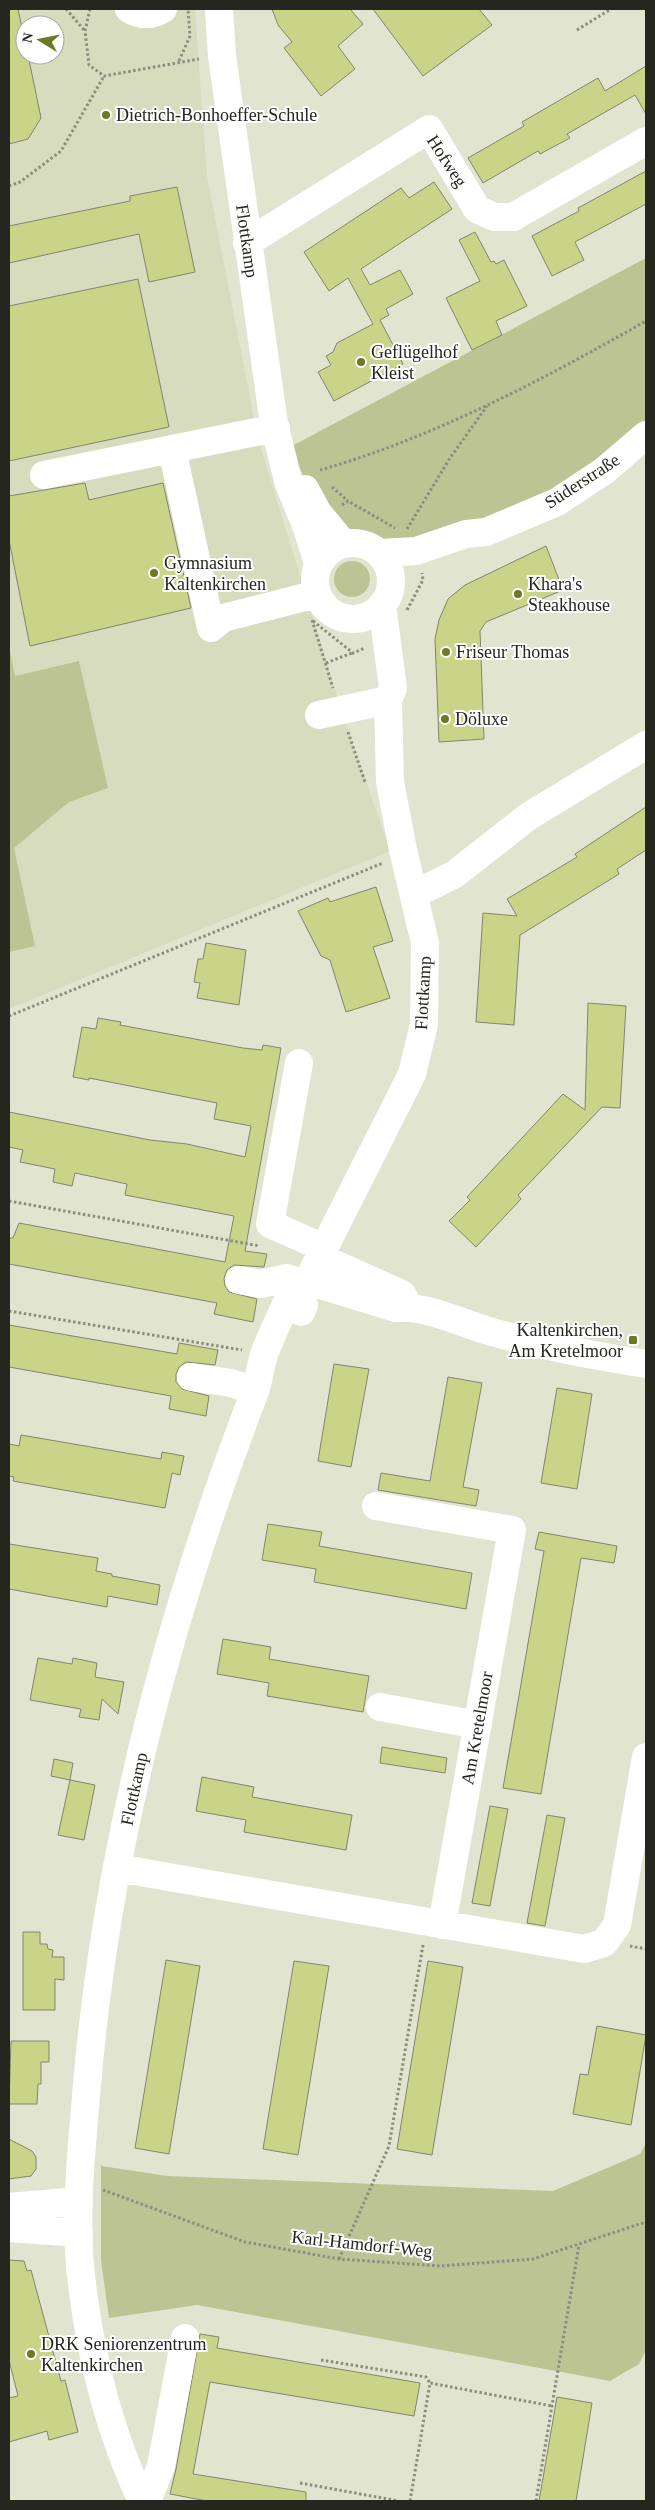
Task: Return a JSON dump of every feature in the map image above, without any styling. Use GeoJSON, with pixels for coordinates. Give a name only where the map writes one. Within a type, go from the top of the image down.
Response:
{"type":"FeatureCollection","features":[{"type":"Feature","properties":{"kind":"street"},"geometry":{"type":"LineString","coordinates":[[129,9],[140,14],[150,15],[163,9]]}},
{"type":"Feature","properties":{"kind":"street","name":"Flottkamp"},"geometry":{"type":"LineString","coordinates":[[219,9],[222,56],[247,243],[276,428],[285,472],[318,563],[315,573],[316,594]]}},
{"type":"Feature","properties":{"kind":"street","name":"Hofweg"},"geometry":{"type":"LineString","coordinates":[[247,243],[429,129],[477,209],[494,217],[513,217],[646,141]]}},
{"type":"Feature","properties":{"kind":"street"},"geometry":{"type":"LineString","coordinates":[[44,475],[276,428]]}},
{"type":"Feature","properties":{"kind":"street","name":"Süderstraße"},"geometry":{"type":"LineString","coordinates":[[385,565],[416,550],[466,534],[486,532],[557,502],[604,470],[646,435]]}},
{"type":"Feature","properties":{"kind":"street"},"geometry":{"type":"LineString","coordinates":[[172,449],[211,628],[223,618],[316,594],[323,605],[333,614],[344,618],[357,619],[375,612],[382,605]]}},
{"type":"Feature","properties":{"kind":"street"},"geometry":{"type":"LineString","coordinates":[[285,472],[302,485],[318,513],[343,543]]}},
{"type":"Feature","properties":{"kind":"street"},"geometry":{"type":"LineString","coordinates":[[318,563],[329,550],[343,543],[363,543],[385,565]]}},
{"type":"Feature","properties":{"kind":"street","name":"Flottkamp"},"geometry":{"type":"LineString","coordinates":[[255,1391],[274,1367],[304,1305],[312,1273],[412,1074],[424,1024],[426,943],[403,850],[390,782],[388,700],[393,688],[382,605],[390,592],[385,565]]}},
{"type":"Feature","properties":{"kind":"street","name":"Flottkamp"},"geometry":{"type":"LineString","coordinates":[[357,619],[370,646],[382,689],[388,700]]}},
{"type":"Feature","properties":{"kind":"street"},"geometry":{"type":"LineString","coordinates":[[319,715],[388,700]]}},
{"type":"Feature","properties":{"kind":"street"},"geometry":{"type":"LineString","coordinates":[[415,894],[455,874],[529,816],[646,745]]}},
{"type":"Feature","properties":{"kind":"street"},"geometry":{"type":"LineString","coordinates":[[300,1063],[270,1224],[312,1273],[396,1308],[410,1307],[494,1333],[564,1351],[646,1364]]}},
{"type":"Feature","properties":{"kind":"street"},"geometry":{"type":"LineString","coordinates":[[239,1280],[261,1284],[312,1273]]}},
{"type":"Feature","properties":{"kind":"street","name":"Flottkamp"},"geometry":{"type":"LineString","coordinates":[[142,2501],[116,2438],[85,2306],[79,2233],[79,2191],[92,2025],[117,1868],[150,1716],[188,1584],[243,1419],[255,1391],[264,1354],[290,1295],[312,1273]]}},
{"type":"Feature","properties":{"kind":"street"},"geometry":{"type":"LineString","coordinates":[[190,1377],[230,1383],[255,1391]]}},
{"type":"Feature","properties":{"kind":"street","name":"Am Kretelmoor"},"geometry":{"type":"LineString","coordinates":[[376,1506],[512,1530],[478,1725],[434,1924]]}},
{"type":"Feature","properties":{"kind":"street"},"geometry":{"type":"LineString","coordinates":[[380,1707],[478,1725]]}},
{"type":"Feature","properties":{"kind":"street"},"geometry":{"type":"LineString","coordinates":[[117,1868],[584,1949],[604,1942],[617,1925],[646,1757]]}},
{"type":"Feature","properties":{"kind":"street"},"geometry":{"type":"LineString","coordinates":[[9,2207],[79,2191]]}},
{"type":"Feature","properties":{"kind":"street"},"geometry":{"type":"LineString","coordinates":[[9,2228],[79,2233]]}},
{"type":"Feature","properties":{"kind":"street"},"geometry":{"type":"LineString","coordinates":[[146,2501],[161,2466],[185,2338]]}},
{"type":"Feature","properties":{"kind":"path"},"geometry":{"type":"LineString","coordinates":[[66,9],[86,31]]}},
{"type":"Feature","properties":{"kind":"path"},"geometry":{"type":"LineString","coordinates":[[90,9],[86,31],[89,65],[104,76],[222,56]]}},
{"type":"Feature","properties":{"kind":"path"},"geometry":{"type":"LineString","coordinates":[[179,62],[190,36],[188,9]]}},
{"type":"Feature","properties":{"kind":"path"},"geometry":{"type":"LineString","coordinates":[[577,30],[611,9]]}},
{"type":"Feature","properties":{"kind":"path"},"geometry":{"type":"LineString","coordinates":[[9,186],[20,182],[61,151],[104,76]]}},
{"type":"Feature","properties":{"kind":"path"},"geometry":{"type":"LineString","coordinates":[[315,472],[357,460],[487,405],[559,370],[646,321]]}},
{"type":"Feature","properties":{"kind":"path"},"geometry":{"type":"LineString","coordinates":[[405,531],[450,458],[487,405]]}},
{"type":"Feature","properties":{"kind":"path"},"geometry":{"type":"LineString","coordinates":[[326,663],[353,653]]}},
{"type":"Feature","properties":{"kind":"path"},"geometry":{"type":"LineString","coordinates":[[9,1016],[392,859]]}},
{"type":"Feature","properties":{"kind":"path"},"geometry":{"type":"LineString","coordinates":[[9,1201],[261,1246]]}},
{"type":"Feature","properties":{"kind":"path"},"geometry":{"type":"LineString","coordinates":[[9,1311],[264,1354]]}},
{"type":"Feature","properties":{"kind":"path"},"geometry":{"type":"LineString","coordinates":[[339,2259],[390,2146],[434,1924]]}},
{"type":"Feature","properties":{"kind":"path","name":"Karl-Hamdorf-Weg"},"geometry":{"type":"LineString","coordinates":[[79,2191],[245,2242],[339,2259],[440,2266],[533,2259],[579,2246],[646,2222]]}},
{"type":"Feature","properties":{"kind":"path"},"geometry":{"type":"LineString","coordinates":[[536,2501],[579,2246]]}},
{"type":"Feature","properties":{"kind":"path"},"geometry":{"type":"LineString","coordinates":[[321,2360],[426,2378],[430,2383],[552,2406]]}},
{"type":"Feature","properties":{"kind":"path"},"geometry":{"type":"LineString","coordinates":[[410,2501],[430,2383]]}},
{"type":"Feature","properties":{"kind":"path"},"geometry":{"type":"LineString","coordinates":[[300,2483],[399,2501]]}},
{"type":"Feature","properties":{"kind":"shaded area","name":"Gymnasium Kaltenkirchen"},"geometry":{"type":"Polygon","coordinates":[[[9,9],[195,9],[207,176],[258,439],[341,708],[390,851],[9,1009],[9,9]]]}},
{"type":"Feature","properties":{"kind":"green space"},"geometry":{"type":"Polygon","coordinates":[[[646,258],[646,421],[587,471],[500,517],[387,547],[369,537],[350,534],[307,484],[290,447],[646,258]]]}},
{"type":"Feature","properties":{"kind":"green space"},"geometry":{"type":"Polygon","coordinates":[[[352,561],[359,562],[365,566],[369,572],[369,586],[365,592],[359,596],[352,597],[345,596],[339,592],[335,586],[334,579],[335,572],[339,566],[345,562],[352,561]]]}},
{"type":"Feature","properties":{"kind":"green space"},"geometry":{"type":"Polygon","coordinates":[[[9,646],[15,676],[79,661],[108,788],[69,802],[14,848],[35,946],[9,952],[9,646]]]}},
{"type":"Feature","properties":{"kind":"green space"},"geometry":{"type":"Polygon","coordinates":[[[646,2143],[646,2350],[639,2364],[610,2381],[197,2305],[109,2318],[101,2260],[101,2166],[168,2176],[553,2191],[640,2154],[646,2143]]]}},
{"type":"Feature","properties":{"kind":"building"},"geometry":{"type":"Polygon","coordinates":[[[9,9],[18,9],[19,15],[15,15],[15,65],[30,65],[41,118],[28,139],[9,144],[9,9]]]}},
{"type":"Feature","properties":{"kind":"building"},"geometry":{"type":"Polygon","coordinates":[[[272,9],[350,9],[363,24],[338,46],[355,69],[321,96],[284,48],[292,42],[278,25],[272,9]]]}},
{"type":"Feature","properties":{"kind":"building"},"geometry":{"type":"Polygon","coordinates":[[[373,9],[479,9],[492,25],[423,76],[373,9]]]}},
{"type":"Feature","properties":{"kind":"building"},"geometry":{"type":"Polygon","coordinates":[[[646,66],[646,114],[635,95],[567,134],[570,138],[540,154],[538,151],[483,183],[468,158],[524,126],[522,122],[598,78],[605,91],[646,66]]]}},
{"type":"Feature","properties":{"kind":"building"},"geometry":{"type":"Polygon","coordinates":[[[646,171],[646,204],[575,242],[584,260],[552,276],[532,236],[579,211],[578,208],[646,171]]]}},
{"type":"Feature","properties":{"kind":"building"},"geometry":{"type":"Polygon","coordinates":[[[434,182],[452,209],[361,269],[370,285],[400,270],[413,294],[386,309],[389,315],[380,320],[403,364],[334,401],[318,372],[331,365],[326,356],[333,352],[337,343],[373,324],[348,278],[329,291],[304,252],[401,188],[409,198],[434,182]]]}},
{"type":"Feature","properties":{"kind":"building"},"geometry":{"type":"Polygon","coordinates":[[[177,187],[195,272],[149,282],[139,234],[9,263],[9,226],[130,201],[130,196],[177,187]]]}},
{"type":"Feature","properties":{"kind":"building"},"geometry":{"type":"Polygon","coordinates":[[[475,232],[491,262],[494,261],[496,264],[504,260],[527,306],[496,321],[502,335],[472,350],[446,298],[480,281],[459,240],[475,232]]]}},
{"type":"Feature","properties":{"kind":"building"},"geometry":{"type":"Polygon","coordinates":[[[138,279],[169,427],[9,461],[9,306],[138,279]]]}},
{"type":"Feature","properties":{"kind":"building"},"geometry":{"type":"Polygon","coordinates":[[[85,483],[89,500],[163,483],[191,608],[30,646],[9,540],[9,496],[85,483]]]}},
{"type":"Feature","properties":{"kind":"building"},"geometry":{"type":"Polygon","coordinates":[[[546,546],[563,590],[486,622],[480,631],[484,739],[439,742],[435,639],[439,620],[448,599],[465,585],[546,546]]]}},
{"type":"Feature","properties":{"kind":"building"},"geometry":{"type":"Polygon","coordinates":[[[646,807],[646,850],[617,869],[619,874],[520,935],[514,1025],[476,1022],[483,913],[517,916],[507,899],[577,857],[575,854],[646,807]]]}},
{"type":"Feature","properties":{"kind":"building"},"geometry":{"type":"Polygon","coordinates":[[[376,887],[393,941],[373,947],[390,998],[346,1012],[330,960],[321,956],[298,911],[328,898],[330,902],[376,887]]]}},
{"type":"Feature","properties":{"kind":"building"},"geometry":{"type":"Polygon","coordinates":[[[206,943],[246,950],[239,1005],[197,998],[200,983],[194,982],[198,959],[203,959],[206,943]]]}},
{"type":"Feature","properties":{"kind":"building"},"geometry":{"type":"Polygon","coordinates":[[[588,1003],[626,1006],[620,1108],[602,1107],[518,1195],[521,1199],[476,1247],[449,1221],[470,1200],[467,1197],[563,1094],[585,1110],[588,1003]]]}},
{"type":"Feature","properties":{"kind":"building"},"geometry":{"type":"Polygon","coordinates":[[[98,1018],[121,1022],[120,1025],[243,1048],[262,1050],[263,1045],[281,1048],[245,1251],[267,1254],[264,1267],[234,1265],[227,1270],[224,1278],[225,1286],[229,1292],[257,1299],[253,1322],[214,1314],[217,1303],[9,1264],[9,1238],[13,1238],[19,1223],[225,1262],[234,1216],[125,1195],[127,1184],[75,1173],[72,1186],[53,1182],[55,1169],[20,1162],[23,1150],[9,1147],[9,1112],[150,1140],[187,1144],[245,1157],[251,1126],[214,1119],[217,1103],[89,1078],[89,1080],[73,1077],[82,1027],[96,1029],[98,1018]]]}},
{"type":"Feature","properties":{"kind":"building"},"geometry":{"type":"Polygon","coordinates":[[[9,1325],[177,1354],[179,1343],[218,1350],[215,1365],[186,1362],[179,1367],[176,1374],[176,1382],[182,1389],[209,1396],[206,1416],[169,1409],[171,1396],[9,1367],[9,1325]]]}},
{"type":"Feature","properties":{"kind":"building"},"geometry":{"type":"Polygon","coordinates":[[[334,1364],[369,1369],[351,1467],[318,1461],[334,1364]]]}},
{"type":"Feature","properties":{"kind":"building"},"geometry":{"type":"Polygon","coordinates":[[[448,1377],[482,1383],[463,1487],[479,1490],[476,1506],[378,1490],[381,1473],[430,1481],[448,1377]]]}},
{"type":"Feature","properties":{"kind":"building"},"geometry":{"type":"Polygon","coordinates":[[[557,1388],[592,1394],[577,1489],[541,1483],[557,1388]]]}},
{"type":"Feature","properties":{"kind":"building"},"geometry":{"type":"Polygon","coordinates":[[[21,1435],[161,1459],[162,1452],[184,1456],[180,1475],[172,1473],[165,1508],[13,1481],[14,1477],[9,1476],[9,1444],[19,1446],[21,1435]]]}},
{"type":"Feature","properties":{"kind":"building"},"geometry":{"type":"Polygon","coordinates":[[[268,1524],[322,1532],[319,1546],[472,1573],[466,1609],[314,1582],[316,1569],[262,1560],[268,1524]]]}},
{"type":"Feature","properties":{"kind":"building"},"geometry":{"type":"Polygon","coordinates":[[[539,1532],[617,1546],[614,1563],[581,1558],[541,1794],[503,1788],[544,1551],[535,1549],[539,1532]]]}},
{"type":"Feature","properties":{"kind":"building"},"geometry":{"type":"Polygon","coordinates":[[[9,1544],[98,1558],[96,1571],[160,1585],[157,1605],[108,1596],[107,1607],[9,1589],[9,1544]]]}},
{"type":"Feature","properties":{"kind":"building"},"geometry":{"type":"Polygon","coordinates":[[[223,1639],[271,1647],[269,1659],[369,1676],[363,1712],[267,1696],[269,1683],[217,1674],[223,1639]]]}},
{"type":"Feature","properties":{"kind":"building"},"geometry":{"type":"Polygon","coordinates":[[[38,1658],[72,1664],[73,1658],[97,1663],[95,1677],[124,1682],[118,1714],[102,1699],[99,1720],[79,1717],[81,1709],[30,1700],[38,1658]]]}},
{"type":"Feature","properties":{"kind":"building"},"geometry":{"type":"Polygon","coordinates":[[[382,1747],[447,1758],[445,1773],[380,1763],[382,1747]]]}},
{"type":"Feature","properties":{"kind":"building"},"geometry":{"type":"Polygon","coordinates":[[[54,1759],[73,1763],[70,1780],[51,1776],[54,1759]]]}},
{"type":"Feature","properties":{"kind":"building"},"geometry":{"type":"Polygon","coordinates":[[[202,1777],[254,1787],[252,1797],[352,1815],[346,1850],[244,1832],[246,1820],[196,1811],[202,1777]]]}},
{"type":"Feature","properties":{"kind":"building"},"geometry":{"type":"Polygon","coordinates":[[[70,1780],[95,1785],[84,1840],[58,1835],[70,1780]]]}},
{"type":"Feature","properties":{"kind":"building"},"geometry":{"type":"Polygon","coordinates":[[[490,1806],[508,1809],[490,1906],[472,1903],[490,1806]]]}},
{"type":"Feature","properties":{"kind":"building"},"geometry":{"type":"Polygon","coordinates":[[[547,1815],[565,1818],[545,1926],[527,1923],[547,1815]]]}},
{"type":"Feature","properties":{"kind":"building"},"geometry":{"type":"Polygon","coordinates":[[[23,1932],[40,1932],[40,1944],[47,1944],[48,1949],[53,1950],[52,1957],[64,1957],[64,1980],[55,1979],[55,2010],[23,2010],[23,1932]]]}},
{"type":"Feature","properties":{"kind":"building"},"geometry":{"type":"Polygon","coordinates":[[[166,1960],[200,1966],[169,2154],[135,2148],[166,1960]]]}},
{"type":"Feature","properties":{"kind":"building"},"geometry":{"type":"Polygon","coordinates":[[[294,1961],[329,1966],[298,2155],[263,2149],[294,1961]]]}},
{"type":"Feature","properties":{"kind":"building"},"geometry":{"type":"Polygon","coordinates":[[[428,1961],[463,1967],[432,2155],[397,2149],[428,1961]]]}},
{"type":"Feature","properties":{"kind":"building"},"geometry":{"type":"Polygon","coordinates":[[[597,2026],[646,2035],[631,2125],[573,2114],[580,2074],[588,2075],[597,2026]]]}},
{"type":"Feature","properties":{"kind":"building"},"geometry":{"type":"Polygon","coordinates":[[[11,2041],[49,2041],[49,2062],[41,2062],[41,2084],[38,2084],[37,2104],[9,2104],[11,2041]]]}},
{"type":"Feature","properties":{"kind":"building"},"geometry":{"type":"Polygon","coordinates":[[[9,2139],[32,2151],[36,2157],[36,2169],[31,2176],[9,2179],[9,2139]]]}},
{"type":"Feature","properties":{"kind":"building","name":"DRK Seniorenzentrum Kaltenkirchen"},"geometry":{"type":"Polygon","coordinates":[[[9,2260],[24,2261],[27,2271],[31,2270],[61,2381],[65,2380],[78,2432],[49,2440],[47,2431],[9,2442],[9,2398],[18,2396],[9,2360],[9,2260]]]}},
{"type":"Feature","properties":{"kind":"building"},"geometry":{"type":"Polygon","coordinates":[[[200,2334],[219,2337],[217,2348],[420,2383],[414,2416],[210,2382],[193,2474],[306,2492],[306,2501],[207,2501],[170,2494],[200,2334]]]}},
{"type":"Feature","properties":{"kind":"building"},"geometry":{"type":"Polygon","coordinates":[[[557,2397],[592,2403],[576,2501],[539,2501],[557,2397]]]}},
{"type":"Feature","properties":{"kind":"place","name":"Dietrich-Bonhoeffer-Schule"},"geometry":{"type":"Point","coordinates":[106,115]}},
{"type":"Feature","properties":{"kind":"place","name":"Geflügelhof Kleist"},"geometry":{"type":"Point","coordinates":[361,362]}},
{"type":"Feature","properties":{"kind":"place","name":"Gymnasium Kaltenkirchen"},"geometry":{"type":"Point","coordinates":[154,573]}},
{"type":"Feature","properties":{"kind":"place","name":"Khara's Steakhouse"},"geometry":{"type":"Point","coordinates":[518,594]}},
{"type":"Feature","properties":{"kind":"place","name":"Friseur Thomas"},"geometry":{"type":"Point","coordinates":[446,652]}},
{"type":"Feature","properties":{"kind":"place","name":"Döluxe"},"geometry":{"type":"Point","coordinates":[445,719]}},
{"type":"Feature","properties":{"kind":"place","name":"Kaltenkirchen, Am Kretelmoor"},"geometry":{"type":"Point","coordinates":[633,1340]}},
{"type":"Feature","properties":{"kind":"place","name":"DRK Seniorenzentrum Kaltenkirchen"},"geometry":{"type":"Point","coordinates":[31,2354]}}]}
